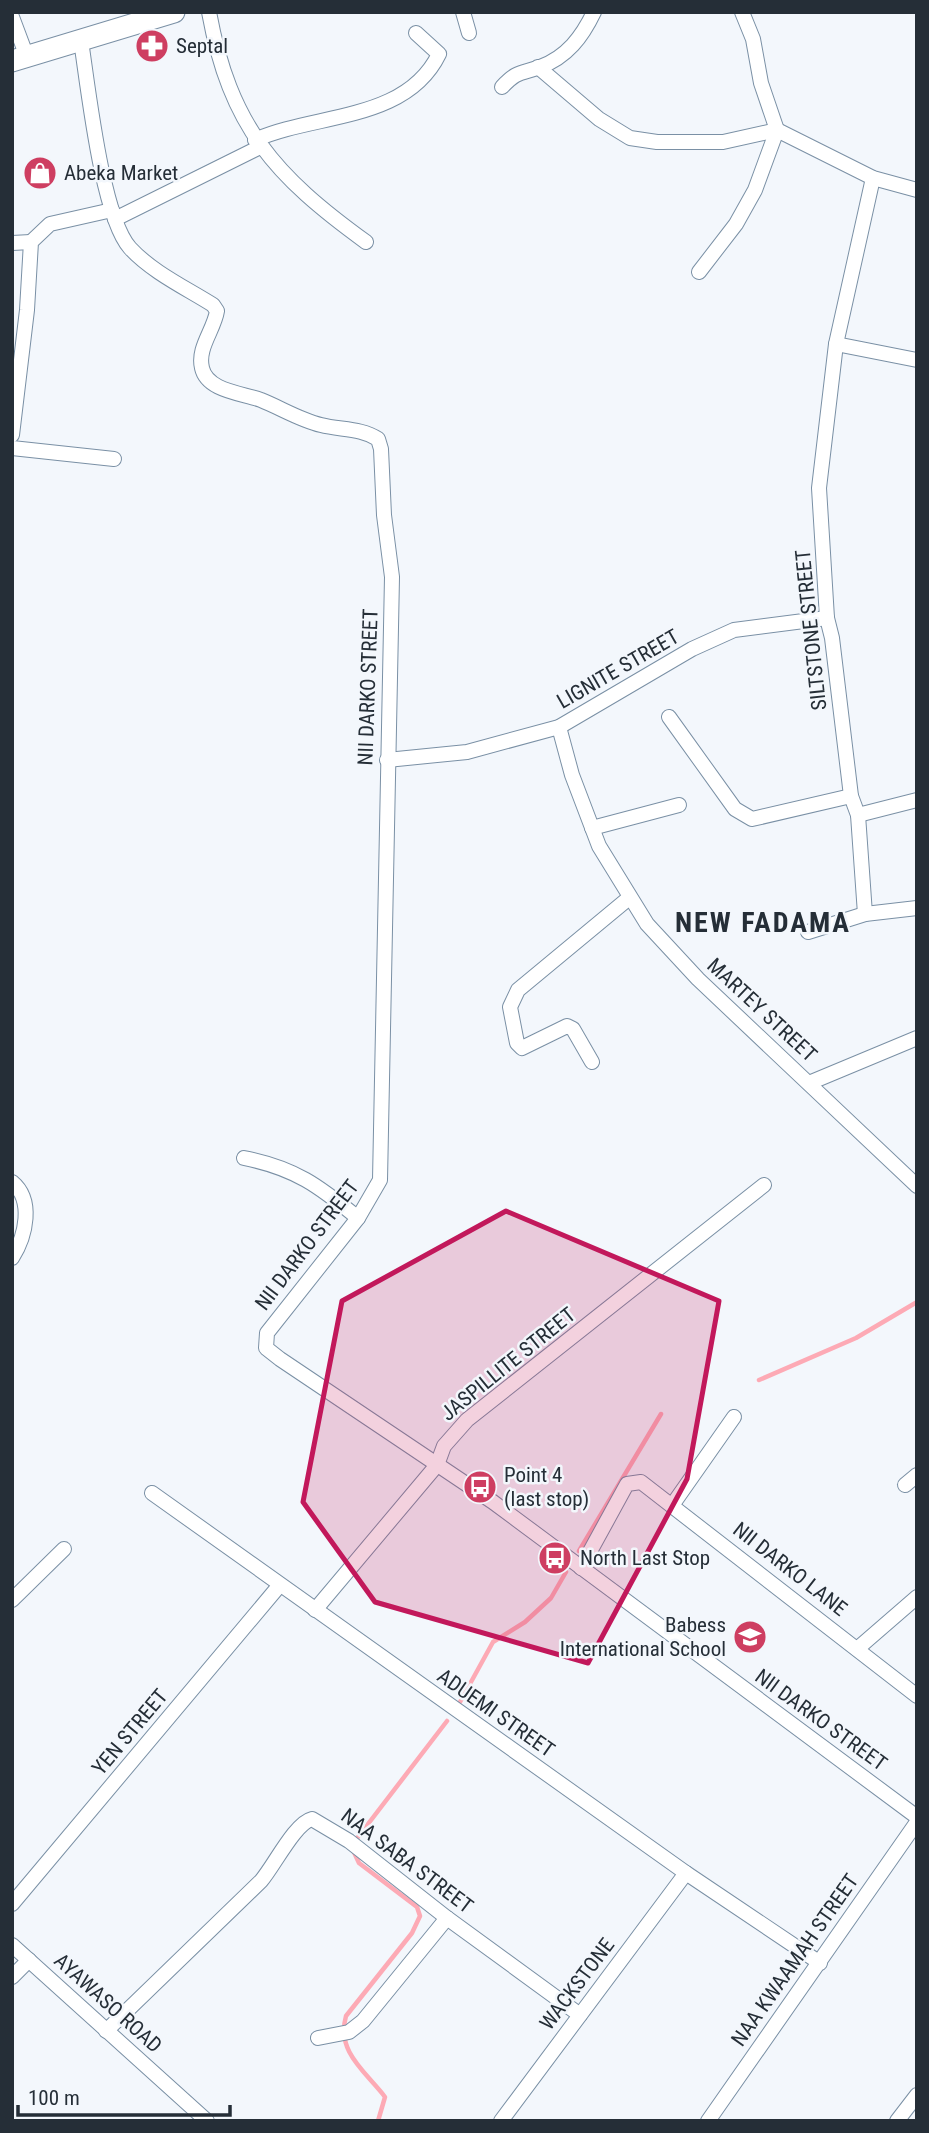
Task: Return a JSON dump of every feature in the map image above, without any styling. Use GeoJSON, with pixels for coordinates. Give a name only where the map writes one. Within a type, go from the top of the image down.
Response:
{"type":"FeatureCollection","features":[{"type":"Feature","properties":{"kind":"street"},"geometry":{"type":"LineString","coordinates":[[12,17],[20,59],[174,12]]}},
{"type":"Feature","properties":{"kind":"street"},"geometry":{"type":"LineString","coordinates":[[209,12],[231,90],[258,143],[293,185],[366,242]]}},
{"type":"Feature","properties":{"kind":"street"},"geometry":{"type":"LineString","coordinates":[[463,12],[468,33]]}},
{"type":"Feature","properties":{"kind":"street"},"geometry":{"type":"LineString","coordinates":[[502,87],[515,73],[538,67],[574,45],[594,12]]}},
{"type":"Feature","properties":{"kind":"street"},"geometry":{"type":"LineString","coordinates":[[699,272],[736,225],[755,190],[777,130],[761,83],[753,38],[742,12]]}},
{"type":"Feature","properties":{"kind":"street"},"geometry":{"type":"LineString","coordinates":[[12,243],[31,242],[50,224],[114,214],[287,126],[387,103],[410,90],[439,54],[416,33]]}},
{"type":"Feature","properties":{"kind":"street"},"geometry":{"type":"LineString","coordinates":[[81,41],[93,117],[114,214]]}},
{"type":"Feature","properties":{"kind":"street"},"geometry":{"type":"LineString","coordinates":[[538,67],[598,119],[630,138],[657,142],[723,142],[777,130],[873,178],[917,190]]}},
{"type":"Feature","properties":{"kind":"street","name":"SILTSTONE STREET"},"geometry":{"type":"LineString","coordinates":[[864,914],[858,816],[851,796],[832,638],[827,618],[819,488],[836,344],[873,178]]}},
{"type":"Feature","properties":{"kind":"street","name":"NII DARKO STREET"},"geometry":{"type":"LineString","coordinates":[[114,214],[122,238],[131,250],[149,265],[213,305],[217,311],[201,356],[202,370],[207,379],[229,391],[258,399],[315,423],[369,432],[378,439],[381,449],[384,515],[392,577],[380,1180],[358,1218],[267,1333],[266,1348],[438,1465],[917,1816]]}},
{"type":"Feature","properties":{"kind":"street"},"geometry":{"type":"LineString","coordinates":[[12,435],[27,310],[31,242]]}},
{"type":"Feature","properties":{"kind":"street"},"geometry":{"type":"LineString","coordinates":[[836,344],[917,360]]}},
{"type":"Feature","properties":{"kind":"street"},"geometry":{"type":"LineString","coordinates":[[12,448],[114,459]]}},
{"type":"Feature","properties":{"kind":"street","name":"LIGNITE STREET"},"geometry":{"type":"LineString","coordinates":[[387,760],[467,752],[559,727],[692,649],[733,630],[827,618]]}},
{"type":"Feature","properties":{"kind":"street"},"geometry":{"type":"LineString","coordinates":[[670,717],[735,809],[752,819],[851,796]]}},
{"type":"Feature","properties":{"kind":"street","name":"MARTEY STREET"},"geometry":{"type":"LineString","coordinates":[[559,727],[572,775],[592,828],[629,898],[671,952],[917,1186]]}},
{"type":"Feature","properties":{"kind":"street"},"geometry":{"type":"LineString","coordinates":[[858,816],[917,800]]}},
{"type":"Feature","properties":{"kind":"street"},"geometry":{"type":"LineString","coordinates":[[592,828],[679,805]]}},
{"type":"Feature","properties":{"kind":"street"},"geometry":{"type":"LineString","coordinates":[[592,1062],[573,1029],[568,1026],[522,1048],[517,1043],[510,1007],[518,990],[629,898]]}},
{"type":"Feature","properties":{"kind":"street"},"geometry":{"type":"LineString","coordinates":[[808,932],[864,914],[917,908]]}},
{"type":"Feature","properties":{"kind":"street"},"geometry":{"type":"LineString","coordinates":[[809,1083],[917,1038]]}},
{"type":"Feature","properties":{"kind":"street"},"geometry":{"type":"LineString","coordinates":[[244,1158],[299,1174],[316,1183],[358,1218]]}},
{"type":"Feature","properties":{"kind":"street"},"geometry":{"type":"LineString","coordinates":[[12,1182],[22,1190],[26,1199],[22,1235],[12,1258]]}},
{"type":"Feature","properties":{"kind":"street","name":"JASPILLITE STREET"},"geometry":{"type":"LineString","coordinates":[[314,1610],[438,1465],[444,1446],[455,1432],[764,1185]]}},
{"type":"Feature","properties":{"kind":"street"},"geometry":{"type":"LineString","coordinates":[[673,1504],[734,1417]]}},
{"type":"Feature","properties":{"kind":"street"},"geometry":{"type":"LineString","coordinates":[[905,1485],[917,1475]]}},
{"type":"Feature","properties":{"kind":"street","name":"NII DARKO LANE"},"geometry":{"type":"LineString","coordinates":[[579,1567],[627,1484],[641,1482],[673,1504],[917,1696]]}},
{"type":"Feature","properties":{"kind":"street","name":"ADUEMI STREET"},"geometry":{"type":"LineString","coordinates":[[152,1493],[279,1586],[686,1873],[820,1963]]}},
{"type":"Feature","properties":{"kind":"street"},"geometry":{"type":"LineString","coordinates":[[12,1600],[64,1549]]}},
{"type":"Feature","properties":{"kind":"street","name":"YEN STREET"},"geometry":{"type":"LineString","coordinates":[[12,1904],[279,1586]]}},
{"type":"Feature","properties":{"kind":"street"},"geometry":{"type":"LineString","coordinates":[[858,1649],[917,1597]]}},
{"type":"Feature","properties":{"kind":"street","name":"NAA SABA STREET"},"geometry":{"type":"LineString","coordinates":[[106,2031],[261,1881],[276,1863],[299,1825],[307,1819],[316,1820],[353,1844],[447,1918],[580,2015]]}},
{"type":"Feature","properties":{"kind":"street","name":"NAA KWAAMAH STREET"},"geometry":{"type":"LineString","coordinates":[[708,2121],[917,1822]]}},
{"type":"Feature","properties":{"kind":"street","name":"WACKSTONE"},"geometry":{"type":"LineString","coordinates":[[501,2121],[686,1873]]}},
{"type":"Feature","properties":{"kind":"street"},"geometry":{"type":"LineString","coordinates":[[317,2038],[341,2034],[363,2021],[447,1918]]}},
{"type":"Feature","properties":{"kind":"street","name":"AYAWASO ROAD"},"geometry":{"type":"LineString","coordinates":[[12,1944],[207,2121]]}},
{"type":"Feature","properties":{"kind":"street"},"geometry":{"type":"LineString","coordinates":[[12,1977],[29,1960]]}},
{"type":"Feature","properties":{"kind":"street"},"geometry":{"type":"LineString","coordinates":[[897,2121],[917,2095]]}},
{"type":"Feature","properties":{"kind":"highlighted area"},"geometry":{"type":"Polygon","coordinates":[[[506,1211],[719,1301],[687,1479],[588,1663],[375,1602],[303,1502],[342,1301],[506,1211]]]}},
{"type":"Feature","properties":{"kind":"waterway"},"geometry":{"type":"LineString","coordinates":[[759,1380],[856,1338],[917,1302]]}},
{"type":"Feature","properties":{"kind":"waterway"},"geometry":{"type":"LineString","coordinates":[[579,1551],[661,1414]]}},
{"type":"Feature","properties":{"kind":"waterway"},"geometry":{"type":"LineString","coordinates":[[460,1702],[493,1642],[525,1622],[551,1598],[566,1572]]}},
{"type":"Feature","properties":{"kind":"waterway"},"geometry":{"type":"LineString","coordinates":[[355,1841],[447,1721]]}},
{"type":"Feature","properties":{"kind":"waterway"},"geometry":{"type":"LineString","coordinates":[[352,1848],[359,1863],[417,1907],[420,1916],[412,1933],[346,2016],[344,2029],[349,2051],[385,2097],[378,2121]]}},
{"type":"Feature","properties":{"kind":"place","name":"Septal"},"geometry":{"type":"Point","coordinates":[152,46]}},
{"type":"Feature","properties":{"kind":"place","name":"Abeka Market"},"geometry":{"type":"Point","coordinates":[40,173]}},
{"type":"Feature","properties":{"kind":"place","name":"Point 4 (last stop)"},"geometry":{"type":"Point","coordinates":[480,1487]}},
{"type":"Feature","properties":{"kind":"place","name":"North Last Stop"},"geometry":{"type":"Point","coordinates":[555,1558]}},
{"type":"Feature","properties":{"kind":"place","name":"Babess International School"},"geometry":{"type":"Point","coordinates":[750,1637]}},
{"type":"Feature","properties":{"kind":"district","name":"NEW FADAMA"},"geometry":{"type":"Point","coordinates":[763,922]}}]}
